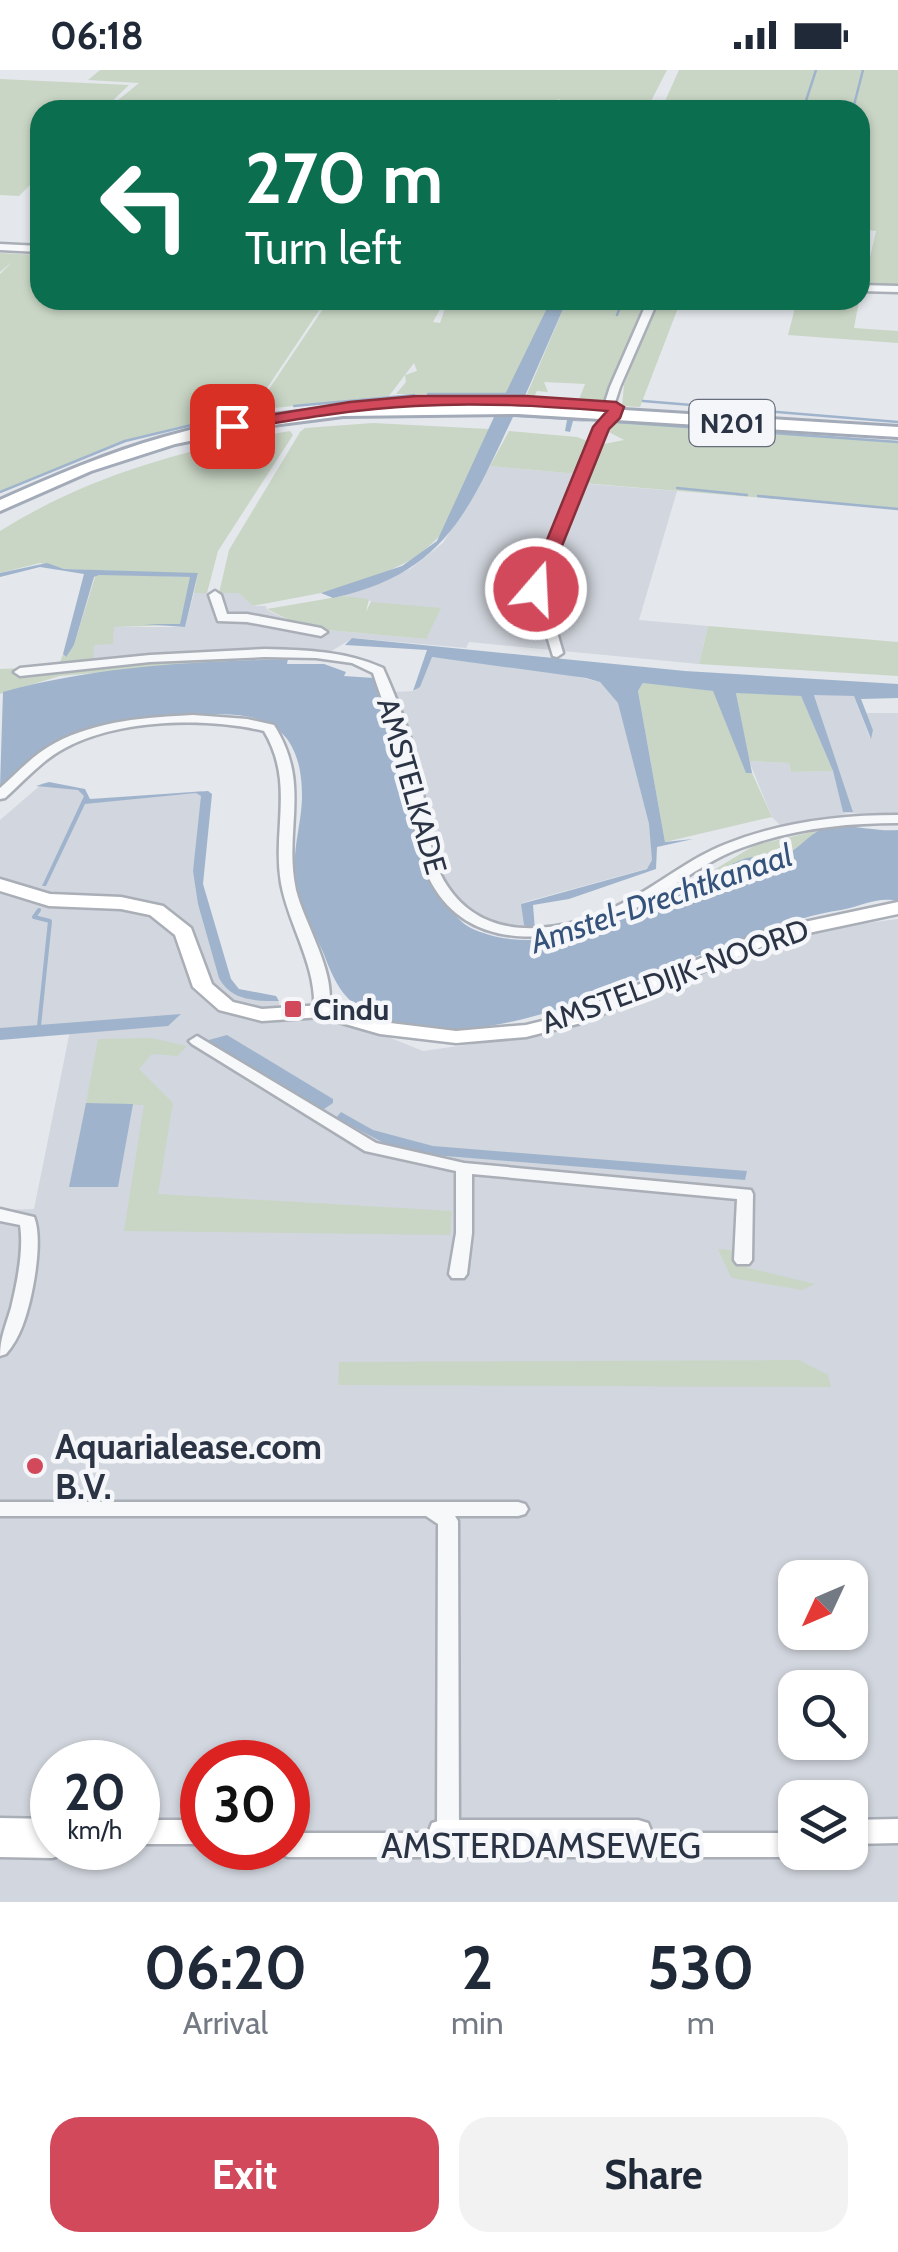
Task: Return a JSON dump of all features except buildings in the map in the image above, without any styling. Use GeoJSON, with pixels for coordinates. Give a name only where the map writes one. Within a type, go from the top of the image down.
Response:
{"type":"FeatureCollection","features":[{"type":"Feature","properties":{"kind":"main road","name":"N201"},"geometry":{"type":"LineString","coordinates":[[0,506],[78,470],[170,440],[331,410],[525,403],[898,432]]}},
{"type":"Feature","properties":{"kind":"street"},"geometry":{"type":"LineString","coordinates":[[0,247],[30,248]]}},
{"type":"Feature","properties":{"kind":"street"},"geometry":{"type":"LineString","coordinates":[[870,289],[898,290]]}},
{"type":"Feature","properties":{"kind":"street"},"geometry":{"type":"LineString","coordinates":[[558,653],[537,595],[537,584],[650,310]]}},
{"type":"Feature","properties":{"kind":"street"},"geometry":{"type":"LineString","coordinates":[[216,595],[222,618],[247,618],[322,632]]}},
{"type":"Feature","properties":{"kind":"street","name":"AMSTELKADE"},"geometry":{"type":"LineString","coordinates":[[20,672],[124,660],[288,654],[339,656],[370,664],[379,671],[412,766],[430,862],[442,888],[464,916],[506,933],[557,930],[622,910],[737,845],[828,821],[898,820]]}},
{"type":"Feature","properties":{"kind":"street"},"geometry":{"type":"LineString","coordinates":[[0,795],[57,746],[83,735],[209,719],[248,721],[269,728],[286,760],[290,794],[287,880],[324,994],[322,1011]]}},
{"type":"Feature","properties":{"kind":"street","name":"AMSTELDIJK-NOORD"},"geometry":{"type":"LineString","coordinates":[[0,885],[49,900],[120,903],[156,910],[184,932],[203,987],[218,1001],[262,1014],[322,1011],[418,1035],[456,1037],[526,1031],[618,1002],[774,934],[898,908]]}},
{"type":"Feature","properties":{"kind":"street"},"geometry":{"type":"LineString","coordinates":[[196,1041],[371,1147],[464,1168],[745,1194],[743,1260]]}},
{"type":"Feature","properties":{"kind":"street"},"geometry":{"type":"LineString","coordinates":[[458,1274],[464,1233],[464,1168]]}},
{"type":"Feature","properties":{"kind":"street"},"geometry":{"type":"LineString","coordinates":[[0,1215],[28,1221],[30,1235],[16,1322],[10,1339],[0,1350]]}},
{"type":"Feature","properties":{"kind":"street"},"geometry":{"type":"LineString","coordinates":[[0,1509],[518,1509]]}},
{"type":"Feature","properties":{"kind":"street"},"geometry":{"type":"LineString","coordinates":[[430,1509],[448,1520],[448,1832]]}},
{"type":"Feature","properties":{"kind":"street"},"geometry":{"type":"LineString","coordinates":[[0,1830],[30,1831]]}},
{"type":"Feature","properties":{"kind":"street"},"geometry":{"type":"LineString","coordinates":[[868,1832],[898,1831]]}},
{"type":"Feature","properties":{"kind":"street","name":"AMSTERDAMSEWEG"},"geometry":{"type":"LineString","coordinates":[[310,1832],[778,1832]]}},
{"type":"Feature","properties":{"kind":"street","name":"AMSTERDAMSEWEG"},"geometry":{"type":"LineString","coordinates":[[310,1845],[778,1844]]}},
{"type":"Feature","properties":{"kind":"street"},"geometry":{"type":"LineString","coordinates":[[868,1844],[898,1844]]}},
{"type":"Feature","properties":{"kind":"street"},"geometry":{"type":"LineString","coordinates":[[0,1845],[30,1846]]}},
{"type":"Feature","properties":{"kind":"shaded area"},"geometry":{"type":"Polygon","coordinates":[[[490,466],[578,474],[575,483],[677,491],[639,620],[708,626],[699,664],[469,642],[466,648],[353,638],[328,653],[93,661],[93,645],[113,627],[185,627],[194,593],[240,593],[253,606],[266,606],[305,628],[426,639],[364,618],[371,601],[343,596],[410,569],[443,543],[490,466]]]}},
{"type":"Feature","properties":{"kind":"shaded area"},"geometry":{"type":"Polygon","coordinates":[[[431,657],[543,669],[600,682],[619,703],[649,824],[653,860],[649,868],[521,904],[531,930],[480,921],[445,886],[434,862],[418,766],[391,692],[415,691],[431,657]]]}},
{"type":"Feature","properties":{"kind":"shaded area"},"geometry":{"type":"Polygon","coordinates":[[[814,694],[854,696],[870,738],[873,730],[866,713],[898,713],[898,815],[848,813],[783,828],[772,817],[749,761],[789,763],[791,772],[833,771],[843,811],[852,811],[814,694]]]}},
{"type":"Feature","properties":{"kind":"shaded area"},"geometry":{"type":"Polygon","coordinates":[[[43,783],[83,790],[88,801],[201,791],[209,795],[197,871],[202,908],[230,988],[278,1000],[283,1016],[333,1015],[423,1051],[508,1039],[582,1021],[776,942],[844,926],[898,919],[898,1902],[0,1902],[0,1210],[34,1209],[70,1031],[0,1037],[0,820],[43,783]]]}},
{"type":"Feature","properties":{"kind":"green space"},"geometry":{"type":"Polygon","coordinates":[[[100,70],[667,70],[652,100],[118,100],[139,83],[88,80],[100,70]]]}},
{"type":"Feature","properties":{"kind":"green space"},"geometry":{"type":"Polygon","coordinates":[[[679,70],[898,70],[898,285],[870,284],[876,231],[870,230],[870,100],[666,100],[679,70]]]}},
{"type":"Feature","properties":{"kind":"green space"},"geometry":{"type":"Polygon","coordinates":[[[0,79],[129,85],[113,100],[30,100],[30,185],[19,196],[0,195],[0,79]]]}},
{"type":"Feature","properties":{"kind":"green space"},"geometry":{"type":"Polygon","coordinates":[[[0,253],[30,254],[30,310],[319,310],[251,412],[125,441],[0,492],[0,274],[12,262],[0,272],[0,253]]]}},
{"type":"Feature","properties":{"kind":"green space"},"geometry":{"type":"Polygon","coordinates":[[[322,310],[440,310],[433,322],[440,323],[445,310],[546,310],[508,394],[396,394],[406,382],[405,375],[417,371],[414,363],[389,396],[255,410],[322,310]]]}},
{"type":"Feature","properties":{"kind":"green space"},"geometry":{"type":"Polygon","coordinates":[[[563,310],[646,310],[608,397],[601,404],[578,402],[585,384],[544,382],[548,392],[537,391],[533,399],[525,399],[563,310]]]}},
{"type":"Feature","properties":{"kind":"green space"},"geometry":{"type":"Polygon","coordinates":[[[654,310],[677,310],[640,407],[622,406],[624,385],[654,310]]]}},
{"type":"Feature","properties":{"kind":"green space"},"geometry":{"type":"Polygon","coordinates":[[[794,310],[857,310],[854,328],[898,331],[898,343],[788,335],[794,310]]]}},
{"type":"Feature","properties":{"kind":"green space"},"geometry":{"type":"Polygon","coordinates":[[[617,422],[898,442],[898,509],[582,483],[599,445],[624,440],[609,432],[617,422]]]}},
{"type":"Feature","properties":{"kind":"green space"},"geometry":{"type":"Polygon","coordinates":[[[373,423],[489,429],[441,535],[417,557],[380,575],[321,593],[253,606],[239,593],[219,593],[229,550],[300,432],[305,428],[373,423]]]}},
{"type":"Feature","properties":{"kind":"green space"},"geometry":{"type":"Polygon","coordinates":[[[290,431],[293,435],[218,551],[207,593],[194,593],[198,574],[64,569],[40,563],[0,573],[0,531],[68,495],[177,456],[290,431]]]}},
{"type":"Feature","properties":{"kind":"green space"},"geometry":{"type":"Polygon","coordinates":[[[509,431],[577,437],[589,446],[578,474],[490,466],[509,431]]]}},
{"type":"Feature","properties":{"kind":"green space"},"geometry":{"type":"Polygon","coordinates":[[[99,574],[191,577],[180,625],[114,627],[113,644],[94,645],[93,661],[59,665],[63,654],[65,657],[74,645],[99,574]]]}},
{"type":"Feature","properties":{"kind":"green space"},"geometry":{"type":"Polygon","coordinates":[[[343,596],[369,599],[366,612],[371,602],[441,608],[426,639],[305,628],[267,609],[343,596]]]}},
{"type":"Feature","properties":{"kind":"green space"},"geometry":{"type":"Polygon","coordinates":[[[708,626],[898,642],[898,676],[699,664],[708,626]]]}},
{"type":"Feature","properties":{"kind":"green space"},"geometry":{"type":"Polygon","coordinates":[[[229,661],[60,676],[0,694],[0,669],[229,661]]]}},
{"type":"Feature","properties":{"kind":"green space"},"geometry":{"type":"Polygon","coordinates":[[[644,682],[714,691],[746,772],[752,773],[772,817],[665,842],[638,691],[644,682]]]}},
{"type":"Feature","properties":{"kind":"green space"},"geometry":{"type":"Polygon","coordinates":[[[740,690],[801,696],[833,771],[791,772],[789,763],[749,761],[736,693],[740,690]]]}},
{"type":"Feature","properties":{"kind":"green space"},"geometry":{"type":"Polygon","coordinates":[[[821,830],[791,852],[757,856],[704,876],[755,845],[821,830]]]}},
{"type":"Feature","properties":{"kind":"green space"},"geometry":{"type":"Polygon","coordinates":[[[151,1038],[187,1046],[177,1056],[152,1054],[139,1069],[173,1103],[158,1194],[452,1211],[450,1235],[124,1231],[144,1105],[86,1103],[98,1039],[151,1038]]]}},
{"type":"Feature","properties":{"kind":"green space"},"geometry":{"type":"Polygon","coordinates":[[[718,1249],[739,1251],[748,1268],[815,1284],[802,1290],[731,1277],[718,1249]]]}},
{"type":"Feature","properties":{"kind":"green space"},"geometry":{"type":"Polygon","coordinates":[[[799,1360],[828,1375],[831,1387],[338,1385],[339,1362],[799,1360]]]}},
{"type":"Feature","properties":{"kind":"water"},"geometry":{"type":"Polygon","coordinates":[[[546,310],[563,310],[517,414],[591,422],[573,421],[570,432],[565,431],[567,420],[513,417],[466,509],[428,555],[371,587],[333,598],[321,593],[402,566],[437,541],[494,417],[430,414],[496,413],[546,310]]]}},
{"type":"Feature","properties":{"kind":"water"},"geometry":{"type":"Polygon","coordinates":[[[47,563],[64,569],[198,573],[185,627],[144,624],[180,624],[190,577],[99,575],[94,577],[74,645],[66,657],[63,654],[84,574],[40,567],[0,577],[0,573],[47,563]]]}},
{"type":"Feature","properties":{"kind":"water"},"geometry":{"type":"Polygon","coordinates":[[[352,638],[685,671],[898,684],[898,698],[861,699],[873,730],[871,739],[854,696],[814,695],[853,812],[843,812],[833,771],[801,696],[736,693],[752,773],[746,773],[713,691],[643,683],[638,691],[665,842],[693,839],[657,847],[656,869],[569,899],[533,905],[535,930],[524,925],[521,904],[647,869],[652,860],[649,824],[618,703],[600,682],[586,678],[432,657],[420,687],[413,691],[427,650],[345,645],[352,638]]]}},
{"type":"Feature","properties":{"kind":"water"},"geometry":{"type":"Polygon","coordinates":[[[288,659],[287,664],[324,664],[346,672],[344,676],[374,678],[405,805],[428,870],[459,919],[479,932],[525,940],[589,930],[741,860],[786,854],[818,831],[833,827],[898,830],[898,901],[876,901],[788,923],[548,1012],[489,1026],[432,1029],[367,1013],[337,984],[296,882],[302,799],[300,769],[292,746],[263,721],[221,714],[196,715],[96,728],[42,753],[0,787],[3,692],[109,671],[288,659]]]}},
{"type":"Feature","properties":{"kind":"water"},"geometry":{"type":"Polygon","coordinates":[[[49,782],[85,789],[90,799],[208,791],[212,794],[203,884],[231,979],[239,989],[276,996],[279,1001],[237,995],[219,978],[193,871],[201,796],[196,793],[85,804],[46,886],[42,886],[84,796],[78,790],[36,786],[49,782]]]}},
{"type":"Feature","properties":{"kind":"water"},"geometry":{"type":"Polygon","coordinates":[[[181,1014],[168,1026],[0,1040],[0,1028],[181,1014]]]}},
{"type":"Feature","properties":{"kind":"water"},"geometry":{"type":"Polygon","coordinates":[[[227,1035],[333,1099],[333,1103],[321,1111],[205,1041],[227,1035]]]}},
{"type":"Feature","properties":{"kind":"water"},"geometry":{"type":"Polygon","coordinates":[[[86,1103],[133,1104],[118,1187],[69,1187],[86,1103]]]}},
{"type":"Feature","properties":{"kind":"water"},"geometry":{"type":"Polygon","coordinates":[[[341,1112],[373,1130],[433,1146],[747,1171],[745,1180],[421,1154],[388,1145],[336,1118],[341,1112]]]}},
{"type":"Feature","properties":{"kind":"waterway"},"geometry":{"type":"LineString","coordinates":[[806,100],[816,70]]}},
{"type":"Feature","properties":{"kind":"waterway"},"geometry":{"type":"LineString","coordinates":[[855,100],[863,70]]}},
{"type":"Feature","properties":{"kind":"waterway"},"geometry":{"type":"LineString","coordinates":[[870,284],[898,286]]}},
{"type":"Feature","properties":{"kind":"waterway"},"geometry":{"type":"LineString","coordinates":[[617,315],[619,310]]}},
{"type":"Feature","properties":{"kind":"waterway"},"geometry":{"type":"LineString","coordinates":[[428,394],[508,394]]}},
{"type":"Feature","properties":{"kind":"waterway"},"geometry":{"type":"LineString","coordinates":[[294,406],[414,395]]}},
{"type":"Feature","properties":{"kind":"waterway"},"geometry":{"type":"LineString","coordinates":[[643,401],[898,422]]}},
{"type":"Feature","properties":{"kind":"waterway"},"geometry":{"type":"LineString","coordinates":[[0,492],[125,441],[225,417]]}},
{"type":"Feature","properties":{"kind":"waterway"},"geometry":{"type":"LineString","coordinates":[[617,422],[898,442]]}},
{"type":"Feature","properties":{"kind":"waterway"},"geometry":{"type":"LineString","coordinates":[[677,488],[747,495]]}},
{"type":"Feature","properties":{"kind":"waterway"},"geometry":{"type":"LineString","coordinates":[[758,496],[898,509]]}},
{"type":"Feature","properties":{"kind":"waterway"},"geometry":{"type":"LineString","coordinates":[[39,910],[34,917],[50,921],[39,1026]]}},
{"type":"Feature","properties":{"kind":"place","name":"Cindu"},"geometry":{"type":"Point","coordinates":[293,1009]}},
{"type":"Feature","properties":{"kind":"place","name":"Aquarialease.com B.V."},"geometry":{"type":"Point","coordinates":[35,1466]}},
{"type":"Feature","properties":{"kind":"route"},"geometry":{"type":"LineString","coordinates":[[232,426],[350,406],[416,401],[526,400],[616,407],[612,418],[602,427],[536,589]]}},
{"type":"Feature","properties":{"kind":"water label","name":"Amstel-Drechtkanaal"},"geometry":{"type":"Point","coordinates":[661,898]}}]}
